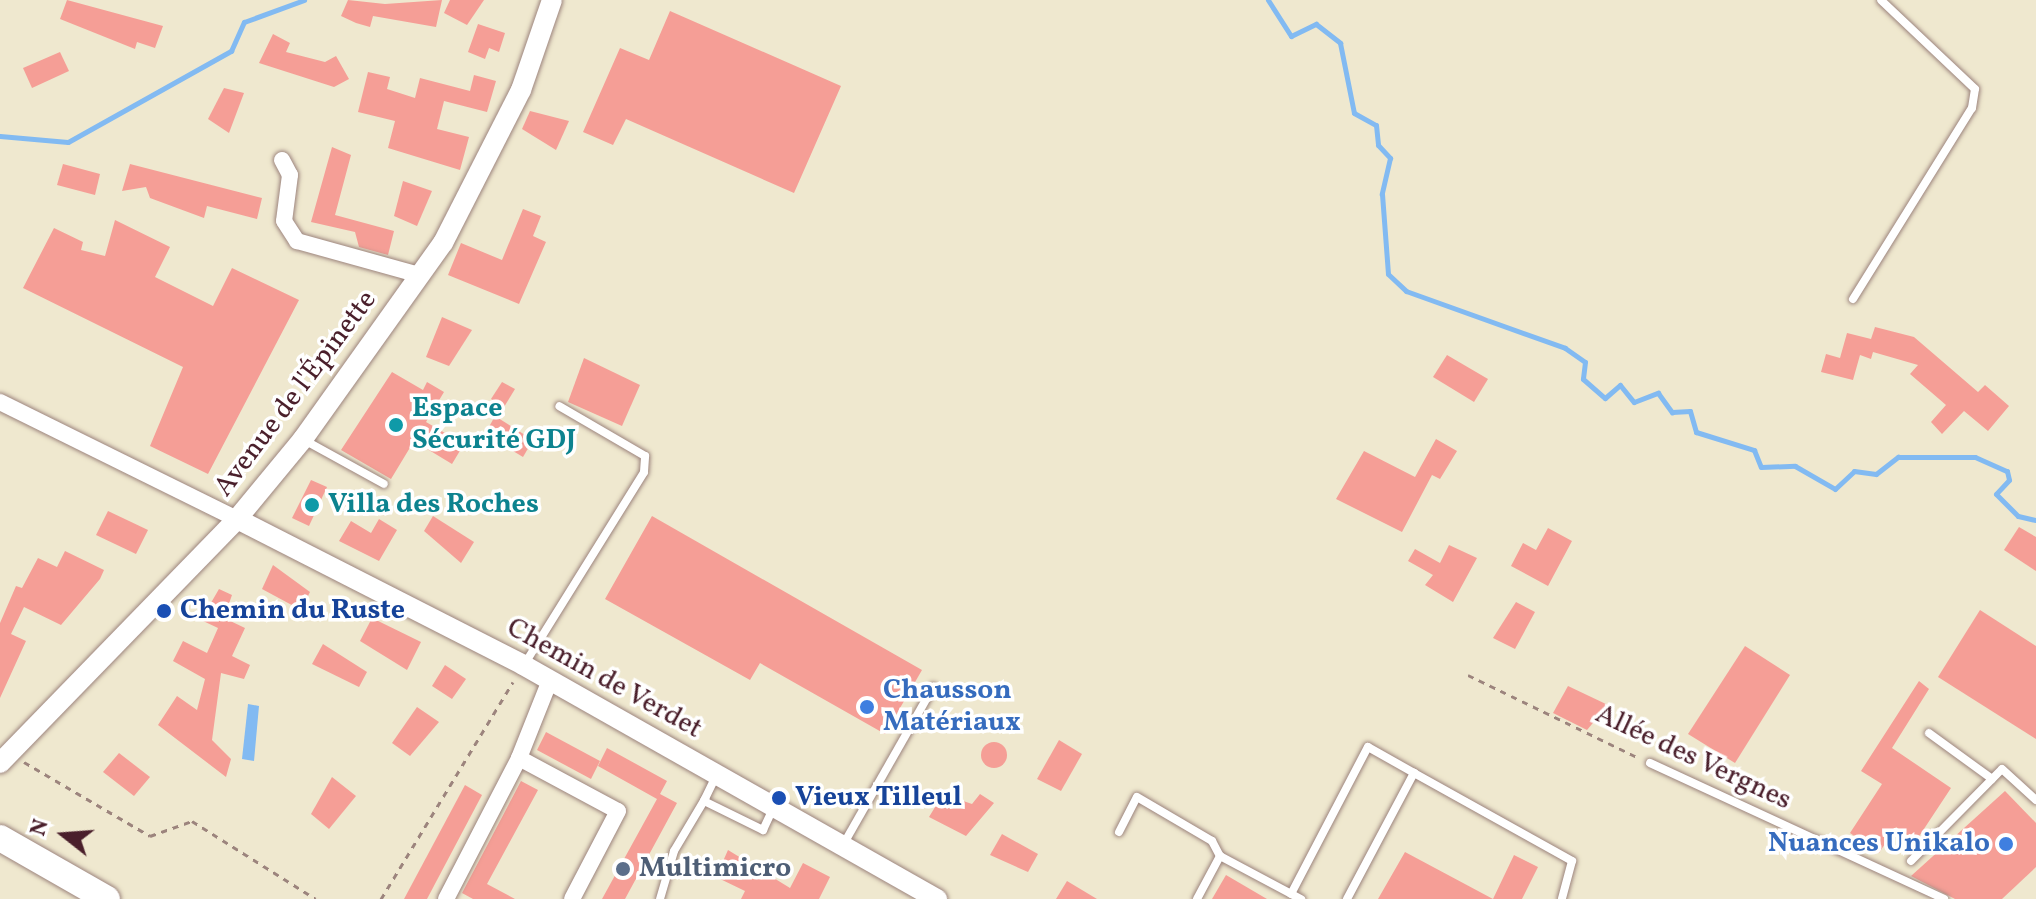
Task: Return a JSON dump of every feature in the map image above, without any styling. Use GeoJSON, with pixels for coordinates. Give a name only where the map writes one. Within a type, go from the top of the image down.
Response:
{"type":"FeatureCollection","features":[{"type":"Feature","properties":{"kind":"highway"},"geometry":{"type":"LineString","coordinates":[[0,838],[107,899]]}},
{"type":"Feature","properties":{"kind":"street","name":"Avenue de l'Épinette"},"geometry":{"type":"LineString","coordinates":[[5,758],[237,519],[303,439],[420,275],[497,140],[552,0]]}},
{"type":"Feature","properties":{"kind":"street"},"geometry":{"type":"LineString","coordinates":[[282,160],[290,175],[284,221],[297,241],[420,275]]}},
{"type":"Feature","properties":{"kind":"street"},"geometry":{"type":"LineString","coordinates":[[0,402],[237,519]]}},
{"type":"Feature","properties":{"kind":"street","name":"Chemin de Verdet"},"geometry":{"type":"LineString","coordinates":[[237,519],[523,665],[937,899]]}},
{"type":"Feature","properties":{"kind":"street"},"geometry":{"type":"LineString","coordinates":[[446,899],[519,758],[550,680]]}},
{"type":"Feature","properties":{"kind":"street"},"geometry":{"type":"LineString","coordinates":[[519,758],[618,811],[572,899]]}},
{"type":"Feature","properties":{"kind":"lane"},"geometry":{"type":"LineString","coordinates":[[1853,299],[1972,108],[1975,89],[1881,0]]}},
{"type":"Feature","properties":{"kind":"lane"},"geometry":{"type":"LineString","coordinates":[[523,665],[644,472],[645,456],[559,406]]}},
{"type":"Feature","properties":{"kind":"lane"},"geometry":{"type":"LineString","coordinates":[[303,439],[384,484]]}},
{"type":"Feature","properties":{"kind":"lane"},"geometry":{"type":"LineString","coordinates":[[843,846],[933,687]]}},
{"type":"Feature","properties":{"kind":"lane"},"geometry":{"type":"LineString","coordinates":[[1929,733],[1992,779]]}},
{"type":"Feature","properties":{"kind":"lane"},"geometry":{"type":"LineString","coordinates":[[1291,894],[1368,747],[1572,861],[1562,899]]}},
{"type":"Feature","properties":{"kind":"lane","name":"Allée des Vergnes"},"geometry":{"type":"LineString","coordinates":[[1650,763],[1944,899]]}},
{"type":"Feature","properties":{"kind":"lane"},"geometry":{"type":"LineString","coordinates":[[1911,861],[2002,769],[2036,800]]}},
{"type":"Feature","properties":{"kind":"lane"},"geometry":{"type":"LineString","coordinates":[[660,899],[674,851],[717,773]]}},
{"type":"Feature","properties":{"kind":"lane"},"geometry":{"type":"LineString","coordinates":[[1347,899],[1414,773]]}},
{"type":"Feature","properties":{"kind":"lane"},"geometry":{"type":"LineString","coordinates":[[1119,832],[1137,797],[1212,841],[1220,856],[1301,899]]}},
{"type":"Feature","properties":{"kind":"lane"},"geometry":{"type":"LineString","coordinates":[[705,799],[763,830],[774,807]]}},
{"type":"Feature","properties":{"kind":"lane"},"geometry":{"type":"LineString","coordinates":[[1197,899],[1220,856]]}},
{"type":"Feature","properties":{"kind":"path"},"geometry":{"type":"LineString","coordinates":[[381,899],[523,665]]}},
{"type":"Feature","properties":{"kind":"path","name":"Allée des Vergnes"},"geometry":{"type":"LineString","coordinates":[[1468,675],[1650,763]]}},
{"type":"Feature","properties":{"kind":"path"},"geometry":{"type":"LineString","coordinates":[[5,758],[150,836],[192,821],[316,899]]}},
{"type":"Feature","properties":{"kind":"water"},"geometry":{"type":"Polygon","coordinates":[[[248,704],[259,706],[254,761],[242,759],[248,704]]]}},
{"type":"Feature","properties":{"kind":"building"},"geometry":{"type":"Polygon","coordinates":[[[67,0],[163,26],[155,48],[137,42],[135,49],[60,19],[67,0]]]}},
{"type":"Feature","properties":{"kind":"building"},"geometry":{"type":"Polygon","coordinates":[[[348,0],[385,4],[442,0],[436,27],[373,16],[370,27],[341,16],[348,0]]]}},
{"type":"Feature","properties":{"kind":"building"},"geometry":{"type":"Polygon","coordinates":[[[450,0],[484,0],[467,25],[444,13],[450,0]]]}},
{"type":"Feature","properties":{"kind":"building"},"geometry":{"type":"Polygon","coordinates":[[[670,11],[841,86],[794,193],[626,119],[613,145],[583,132],[620,48],[649,60],[670,11]]]}},
{"type":"Feature","properties":{"kind":"building"},"geometry":{"type":"Polygon","coordinates":[[[478,24],[505,33],[499,52],[489,48],[485,59],[468,52],[478,24]]]}},
{"type":"Feature","properties":{"kind":"building"},"geometry":{"type":"Polygon","coordinates":[[[273,34],[290,43],[286,52],[325,62],[336,56],[349,79],[334,87],[259,63],[273,34]]]}},
{"type":"Feature","properties":{"kind":"building"},"geometry":{"type":"Polygon","coordinates":[[[60,52],[69,71],[32,88],[23,68],[60,52]]]}},
{"type":"Feature","properties":{"kind":"building"},"geometry":{"type":"Polygon","coordinates":[[[368,72],[390,77],[387,89],[415,98],[420,78],[470,91],[474,75],[496,81],[487,112],[444,101],[437,129],[469,137],[460,170],[388,148],[395,121],[358,112],[368,72]]]}},
{"type":"Feature","properties":{"kind":"building"},"geometry":{"type":"Polygon","coordinates":[[[224,88],[244,93],[229,133],[208,119],[224,88]]]}},
{"type":"Feature","properties":{"kind":"building"},"geometry":{"type":"Polygon","coordinates":[[[530,111],[569,121],[556,150],[522,129],[530,111]]]}},
{"type":"Feature","properties":{"kind":"building"},"geometry":{"type":"Polygon","coordinates":[[[332,147],[351,155],[335,215],[394,231],[388,255],[359,247],[355,232],[311,222],[332,147]]]}},
{"type":"Feature","properties":{"kind":"building"},"geometry":{"type":"Polygon","coordinates":[[[63,164],[100,174],[95,195],[57,185],[63,164]]]}},
{"type":"Feature","properties":{"kind":"building"},"geometry":{"type":"Polygon","coordinates":[[[130,164],[262,198],[257,219],[207,206],[204,218],[150,198],[146,187],[122,191],[130,164]]]}},
{"type":"Feature","properties":{"kind":"building"},"geometry":{"type":"Polygon","coordinates":[[[403,181],[432,191],[417,226],[394,216],[403,181]]]}},
{"type":"Feature","properties":{"kind":"building"},"geometry":{"type":"Polygon","coordinates":[[[523,209],[541,216],[533,236],[546,242],[519,304],[448,275],[461,243],[502,260],[523,209]]]}},
{"type":"Feature","properties":{"kind":"building"},"geometry":{"type":"Polygon","coordinates":[[[115,220],[170,247],[155,277],[213,306],[232,268],[299,300],[208,474],[150,446],[183,367],[23,288],[54,228],[83,242],[81,250],[105,256],[115,220]]]}},
{"type":"Feature","properties":{"kind":"building"},"geometry":{"type":"Polygon","coordinates":[[[442,317],[472,330],[449,366],[426,357],[442,317]]]}},
{"type":"Feature","properties":{"kind":"building"},"geometry":{"type":"Polygon","coordinates":[[[1875,327],[1914,337],[1978,392],[1985,385],[2009,406],[1988,431],[1964,411],[1942,434],[1931,422],[1946,405],[1910,374],[1918,365],[1873,352],[1871,359],[1860,355],[1853,380],[1821,372],[1826,354],[1840,358],[1847,333],[1871,339],[1875,327]]]}},
{"type":"Feature","properties":{"kind":"building"},"geometry":{"type":"Polygon","coordinates":[[[1447,355],[1488,379],[1474,402],[1433,377],[1447,355]]]}},
{"type":"Feature","properties":{"kind":"building"},"geometry":{"type":"Polygon","coordinates":[[[584,358],[640,385],[622,426],[568,402],[584,358]]]}},
{"type":"Feature","properties":{"kind":"building","name":"Espace Sécurité GDJ"},"geometry":{"type":"Polygon","coordinates":[[[392,372],[423,390],[427,382],[444,392],[426,422],[464,444],[452,464],[414,441],[391,479],[341,450],[392,372]]]}},
{"type":"Feature","properties":{"kind":"building"},"geometry":{"type":"Polygon","coordinates":[[[502,382],[515,389],[504,407],[491,399],[502,382]]]}},
{"type":"Feature","properties":{"kind":"building"},"geometry":{"type":"Polygon","coordinates":[[[495,416],[533,440],[523,457],[485,434],[495,416]]]}},
{"type":"Feature","properties":{"kind":"building"},"geometry":{"type":"Polygon","coordinates":[[[1436,439],[1457,451],[1440,479],[1432,475],[1402,532],[1336,499],[1364,451],[1415,477],[1436,439]]]}},
{"type":"Feature","properties":{"kind":"building","name":"Villa des Roches"},"geometry":{"type":"Polygon","coordinates":[[[311,480],[327,487],[309,526],[292,518],[311,480]]]}},
{"type":"Feature","properties":{"kind":"building"},"geometry":{"type":"Polygon","coordinates":[[[108,511],[148,530],[136,554],[96,535],[108,511]]]}},
{"type":"Feature","properties":{"kind":"building"},"geometry":{"type":"Polygon","coordinates":[[[433,516],[474,542],[461,563],[424,531],[433,516]]]}},
{"type":"Feature","properties":{"kind":"building"},"geometry":{"type":"Polygon","coordinates":[[[652,516],[922,670],[885,734],[760,663],[750,680],[605,599],[652,516]]]}},
{"type":"Feature","properties":{"kind":"building"},"geometry":{"type":"Polygon","coordinates":[[[379,519],[397,530],[379,561],[339,541],[351,521],[371,533],[379,519]]]}},
{"type":"Feature","properties":{"kind":"building"},"geometry":{"type":"Polygon","coordinates":[[[2019,527],[2036,537],[2036,571],[2004,550],[2019,527]]]}},
{"type":"Feature","properties":{"kind":"building"},"geometry":{"type":"Polygon","coordinates":[[[1548,528],[1572,541],[1548,586],[1511,566],[1523,543],[1536,550],[1548,528]]]}},
{"type":"Feature","properties":{"kind":"building"},"geometry":{"type":"Polygon","coordinates":[[[1449,545],[1477,558],[1453,602],[1425,585],[1433,575],[1408,561],[1415,549],[1440,563],[1449,545]]]}},
{"type":"Feature","properties":{"kind":"building"},"geometry":{"type":"Polygon","coordinates":[[[65,551],[104,570],[61,625],[24,607],[11,634],[26,641],[0,698],[0,623],[16,586],[22,588],[38,558],[57,567],[65,551]]]}},
{"type":"Feature","properties":{"kind":"building"},"geometry":{"type":"Polygon","coordinates":[[[273,565],[310,592],[301,610],[262,589],[273,565]]]}},
{"type":"Feature","properties":{"kind":"building"},"geometry":{"type":"Polygon","coordinates":[[[219,589],[232,595],[224,618],[245,628],[232,656],[250,665],[244,679],[221,673],[212,740],[231,759],[226,777],[158,725],[177,696],[197,710],[205,679],[173,661],[183,641],[207,653],[218,628],[201,620],[219,589]]]}},
{"type":"Feature","properties":{"kind":"building"},"geometry":{"type":"Polygon","coordinates":[[[1516,602],[1535,612],[1515,649],[1493,638],[1516,602]]]}},
{"type":"Feature","properties":{"kind":"building"},"geometry":{"type":"Polygon","coordinates":[[[1980,610],[2036,646],[2036,739],[1938,677],[1980,610]]]}},
{"type":"Feature","properties":{"kind":"building"},"geometry":{"type":"Polygon","coordinates":[[[372,618],[421,642],[407,670],[360,641],[372,618]]]}},
{"type":"Feature","properties":{"kind":"building"},"geometry":{"type":"Polygon","coordinates":[[[323,644],[367,672],[359,687],[312,664],[323,644]]]}},
{"type":"Feature","properties":{"kind":"building"},"geometry":{"type":"Polygon","coordinates":[[[1745,646],[1790,675],[1735,763],[1688,734],[1745,646]]]}},
{"type":"Feature","properties":{"kind":"building"},"geometry":{"type":"Polygon","coordinates":[[[445,665],[466,679],[452,699],[432,686],[445,665]]]}},
{"type":"Feature","properties":{"kind":"building"},"geometry":{"type":"Polygon","coordinates":[[[1919,681],[1929,689],[1892,748],[1951,788],[1916,841],[1896,827],[1879,853],[1850,833],[1882,784],[1861,771],[1919,681]]]}},
{"type":"Feature","properties":{"kind":"building"},"geometry":{"type":"Polygon","coordinates":[[[1568,686],[1608,705],[1587,730],[1553,713],[1568,686]]]}},
{"type":"Feature","properties":{"kind":"building"},"geometry":{"type":"Polygon","coordinates":[[[417,707],[439,722],[410,756],[392,743],[417,707]]]}},
{"type":"Feature","properties":{"kind":"building"},"geometry":{"type":"Polygon","coordinates":[[[546,732],[600,761],[591,779],[537,750],[546,732]]]}},
{"type":"Feature","properties":{"kind":"building"},"geometry":{"type":"Polygon","coordinates":[[[1059,740],[1082,754],[1061,791],[1037,779],[1059,740]]]}},
{"type":"Feature","properties":{"kind":"building"},"geometry":{"type":"Polygon","coordinates":[[[994,742],[1003,746],[1007,755],[1003,764],[994,768],[985,764],[981,755],[985,746],[994,742]]]}},
{"type":"Feature","properties":{"kind":"building"},"geometry":{"type":"Polygon","coordinates":[[[607,748],[667,781],[660,794],[677,803],[625,899],[602,899],[657,799],[598,766],[607,748]]]}},
{"type":"Feature","properties":{"kind":"building"},"geometry":{"type":"Polygon","coordinates":[[[119,753],[150,777],[134,796],[103,772],[119,753]]]}},
{"type":"Feature","properties":{"kind":"building"},"geometry":{"type":"Polygon","coordinates":[[[332,777],[356,796],[329,829],[311,814],[332,777]]]}},
{"type":"Feature","properties":{"kind":"building"},"geometry":{"type":"Polygon","coordinates":[[[521,781],[538,790],[487,884],[515,899],[473,899],[462,893],[521,781]]]}},
{"type":"Feature","properties":{"kind":"building"},"geometry":{"type":"Polygon","coordinates":[[[465,785],[482,795],[427,899],[404,899],[465,785]]]}},
{"type":"Feature","properties":{"kind":"building"},"geometry":{"type":"Polygon","coordinates":[[[2005,791],[2036,823],[2036,867],[2002,899],[1955,899],[1911,876],[2005,791]]]}},
{"type":"Feature","properties":{"kind":"building"},"geometry":{"type":"Polygon","coordinates":[[[943,794],[972,804],[980,794],[994,803],[966,836],[929,817],[943,794]]]}},
{"type":"Feature","properties":{"kind":"building"},"geometry":{"type":"Polygon","coordinates":[[[1002,834],[1038,854],[1028,872],[990,855],[1002,834]]]}},
{"type":"Feature","properties":{"kind":"building"},"geometry":{"type":"Polygon","coordinates":[[[728,850],[790,888],[803,863],[830,877],[819,899],[741,899],[745,891],[716,877],[728,850]]]}},
{"type":"Feature","properties":{"kind":"building"},"geometry":{"type":"Polygon","coordinates":[[[1405,852],[1493,899],[1378,899],[1405,852]]]}},
{"type":"Feature","properties":{"kind":"building"},"geometry":{"type":"Polygon","coordinates":[[[1514,855],[1538,867],[1522,899],[1493,899],[1514,855]]]}},
{"type":"Feature","properties":{"kind":"building"},"geometry":{"type":"Polygon","coordinates":[[[1226,875],[1267,899],[1212,899],[1226,875]]]}},
{"type":"Feature","properties":{"kind":"building"},"geometry":{"type":"Polygon","coordinates":[[[1067,881],[1097,899],[1056,899],[1067,881]]]}},
{"type":"Feature","properties":{"kind":"waterway"},"geometry":{"type":"LineString","coordinates":[[0,136],[68,142],[231,51],[244,22],[304,0]]}},
{"type":"Feature","properties":{"kind":"waterway"},"geometry":{"type":"LineString","coordinates":[[1268,0],[1291,36],[1316,24],[1340,43],[1354,113],[1376,125],[1378,145],[1390,158],[1382,194],[1388,274],[1406,291],[1565,348],[1585,362],[1583,379],[1605,398],[1620,385],[1634,402],[1658,393],[1672,412],[1690,411],[1696,432],[1754,450],[1761,467],[1795,466],[1835,489],[1854,471],[1876,474],[1898,457],[1975,457],[2007,471],[2009,480],[1996,494],[2018,516],[2036,520]]}},
{"type":"Feature","properties":{"kind":"place","name":"Espace Sécurité GDJ"},"geometry":{"type":"Point","coordinates":[396,425]}},
{"type":"Feature","properties":{"kind":"place","name":"Villa des Roches"},"geometry":{"type":"Point","coordinates":[312,505]}},
{"type":"Feature","properties":{"kind":"place","name":"Chemin du Ruste"},"geometry":{"type":"Point","coordinates":[164,611]}},
{"type":"Feature","properties":{"kind":"place","name":"Chausson Matériaux"},"geometry":{"type":"Point","coordinates":[867,707]}},
{"type":"Feature","properties":{"kind":"place","name":"Vieux Tilleul"},"geometry":{"type":"Point","coordinates":[779,798]}},
{"type":"Feature","properties":{"kind":"place","name":"Nuances Unikalo"},"geometry":{"type":"Point","coordinates":[2006,844]}},
{"type":"Feature","properties":{"kind":"place","name":"Multimicro"},"geometry":{"type":"Point","coordinates":[623,869]}}]}
